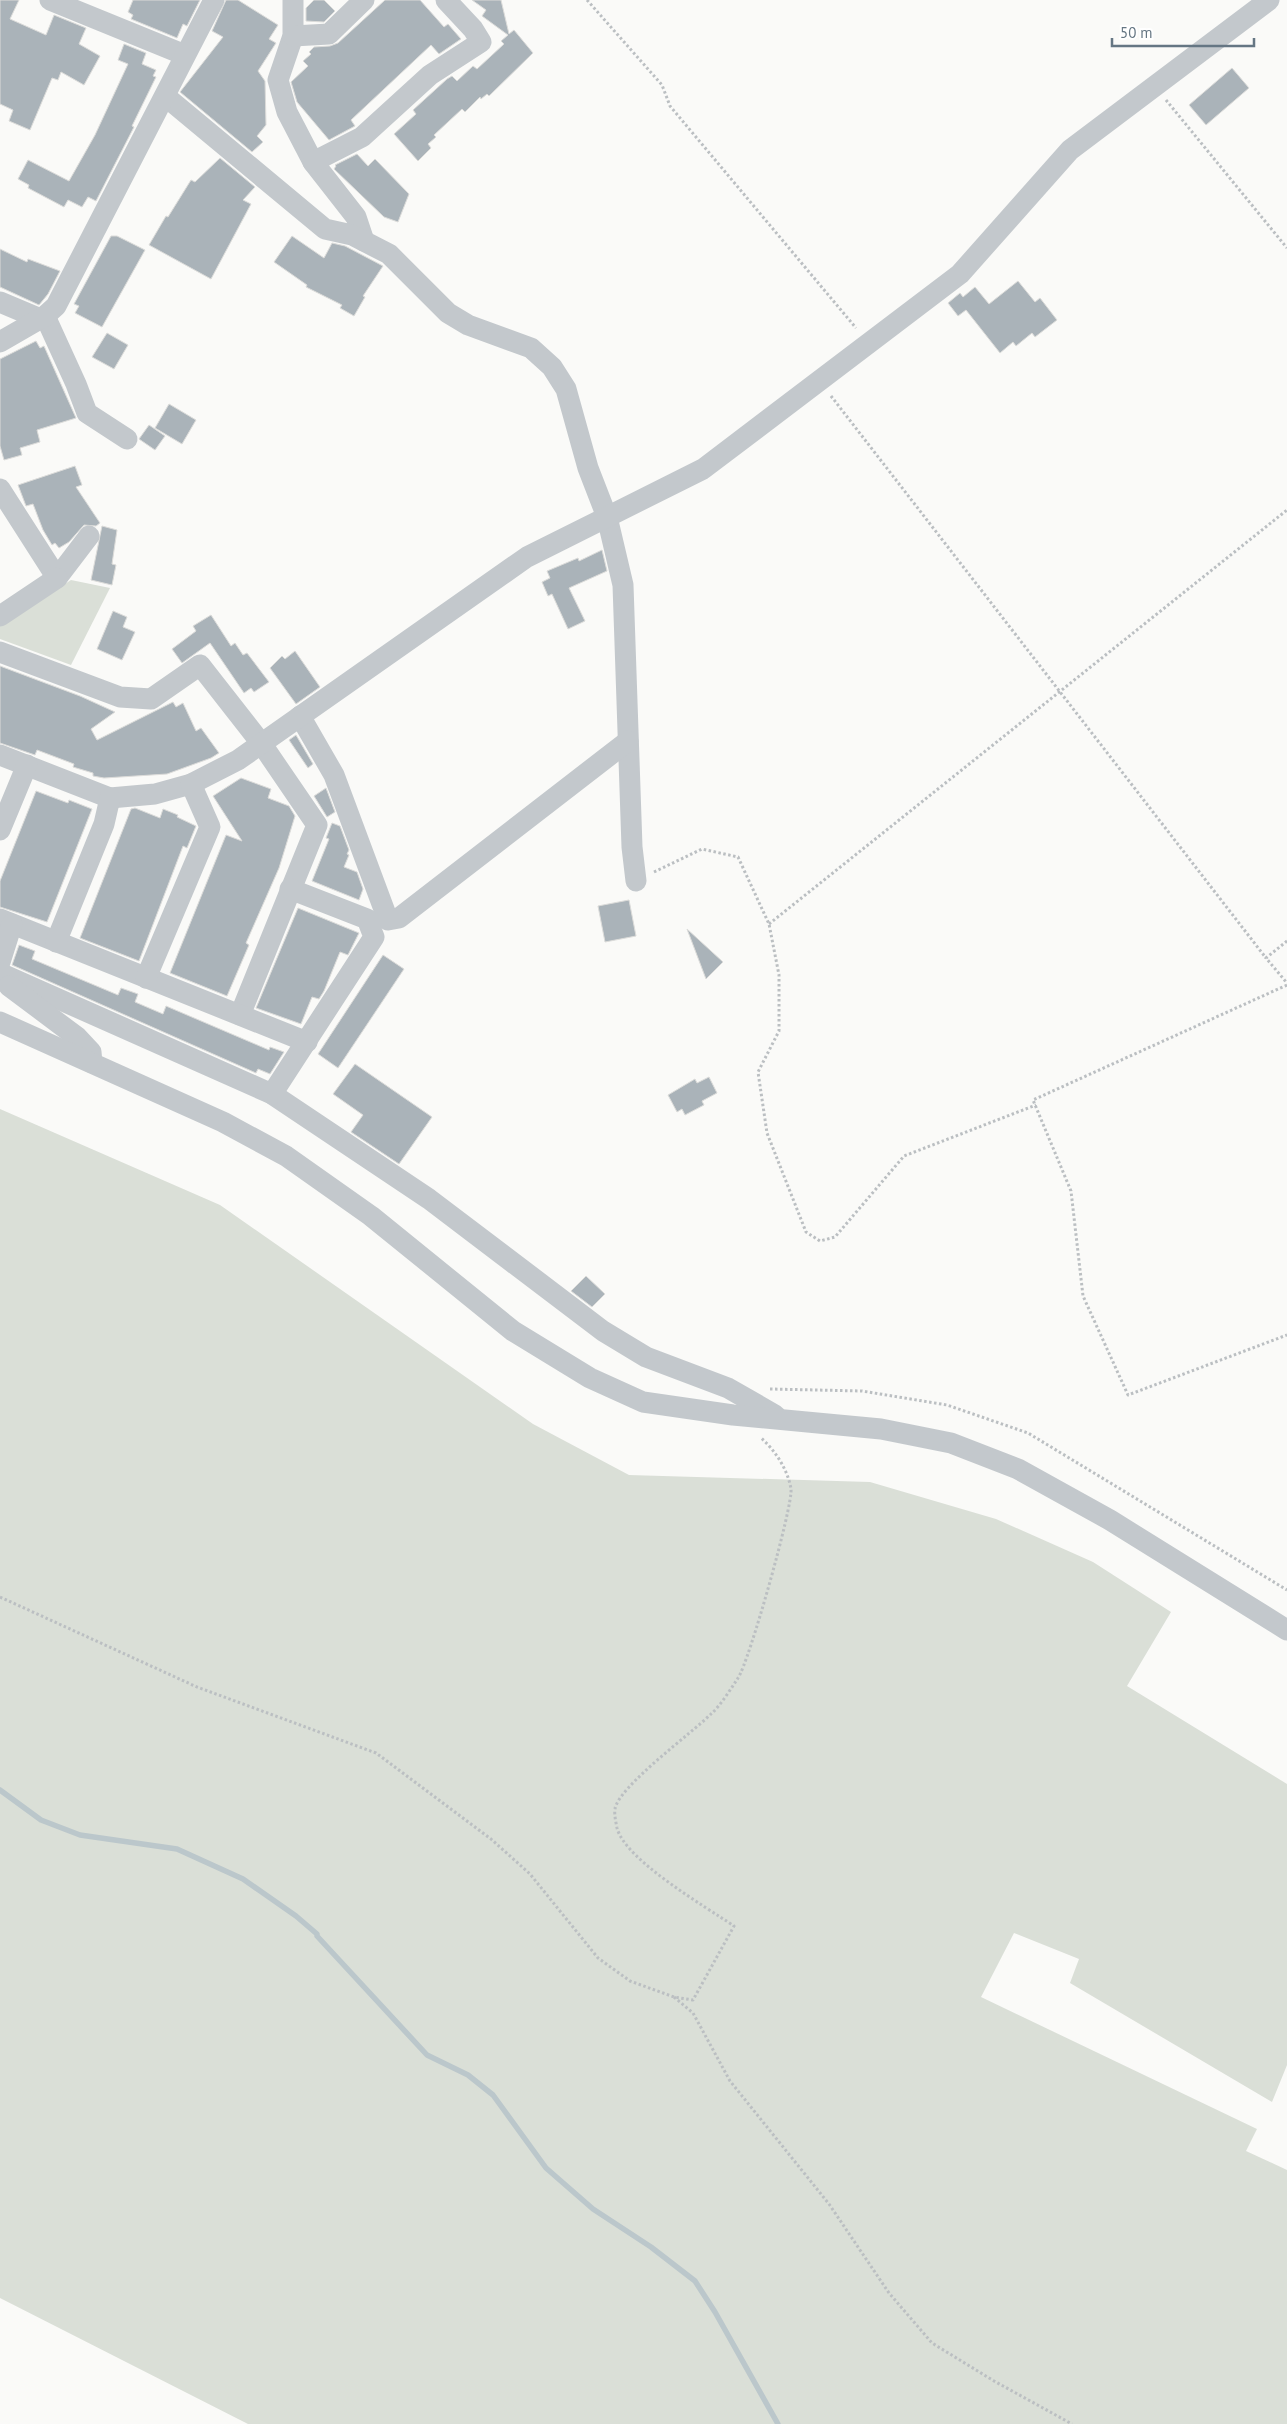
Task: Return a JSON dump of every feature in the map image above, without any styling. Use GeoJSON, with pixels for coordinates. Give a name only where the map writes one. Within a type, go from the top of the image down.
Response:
{"type":"FeatureCollection","features":[{"type":"Feature","properties":{"kind":"street"},"geometry":{"type":"LineString","coordinates":[[50,0],[185,55]]}},
{"type":"Feature","properties":{"kind":"street"},"geometry":{"type":"LineString","coordinates":[[0,342],[42,317],[56,306],[214,0]]}},
{"type":"Feature","properties":{"kind":"street"},"geometry":{"type":"LineString","coordinates":[[293,0],[293,36],[278,80],[287,112],[313,162],[356,217],[364,241]]}},
{"type":"Feature","properties":{"kind":"street"},"geometry":{"type":"LineString","coordinates":[[293,36],[329,34],[364,0]]}},
{"type":"Feature","properties":{"kind":"street"},"geometry":{"type":"LineString","coordinates":[[313,162],[362,137],[430,75],[481,42],[473,29],[446,0]]}},
{"type":"Feature","properties":{"kind":"street"},"geometry":{"type":"LineString","coordinates":[[0,755],[110,798],[156,794],[192,784],[238,760],[527,557],[704,469],[960,274],[1070,150],[1269,0]]}},
{"type":"Feature","properties":{"kind":"street"},"geometry":{"type":"LineString","coordinates":[[165,96],[325,229],[352,235],[396,260],[448,313],[468,325],[530,348],[552,367],[570,400],[588,468],[607,517],[624,585],[632,847],[636,881]]}},
{"type":"Feature","properties":{"kind":"street"},"geometry":{"type":"LineString","coordinates":[[0,302],[42,317],[76,384],[87,413],[127,439]]}},
{"type":"Feature","properties":{"kind":"street"},"geometry":{"type":"LineString","coordinates":[[0,490],[57,578]]}},
{"type":"Feature","properties":{"kind":"street"},"geometry":{"type":"LineString","coordinates":[[0,616],[57,578],[89,536]]}},
{"type":"Feature","properties":{"kind":"street"},"geometry":{"type":"LineString","coordinates":[[0,652],[120,696],[151,699],[200,665],[261,743],[317,825],[240,1015]]}},
{"type":"Feature","properties":{"kind":"street"},"geometry":{"type":"LineString","coordinates":[[300,716],[334,774],[388,920]]}},
{"type":"Feature","properties":{"kind":"street"},"geometry":{"type":"LineString","coordinates":[[272,1094],[374,937],[388,920],[399,918],[628,740]]}},
{"type":"Feature","properties":{"kind":"street"},"geometry":{"type":"LineString","coordinates":[[0,830],[27,765]]}},
{"type":"Feature","properties":{"kind":"street"},"geometry":{"type":"LineString","coordinates":[[146,978],[210,827],[192,784]]}},
{"type":"Feature","properties":{"kind":"street"},"geometry":{"type":"LineString","coordinates":[[56,942],[104,824],[110,798]]}},
{"type":"Feature","properties":{"kind":"street"},"geometry":{"type":"LineString","coordinates":[[290,889],[367,919],[374,937]]}},
{"type":"Feature","properties":{"kind":"street"},"geometry":{"type":"LineString","coordinates":[[0,962],[6,922],[307,1042]]}},
{"type":"Feature","properties":{"kind":"street"},"geometry":{"type":"LineString","coordinates":[[0,975],[10,988],[78,1037],[91,1052],[92,1064]]}},
{"type":"Feature","properties":{"kind":"street"},"geometry":{"type":"LineString","coordinates":[[0,975],[272,1094],[429,1199],[603,1331],[646,1357],[728,1388],[781,1418]]}},
{"type":"Feature","properties":{"kind":"street"},"geometry":{"type":"LineString","coordinates":[[0,1022],[223,1122],[286,1156],[371,1216],[513,1332],[590,1378],[643,1402],[733,1415],[781,1418],[881,1429],[951,1444],[1018,1469],[1110,1520],[1287,1630]]}},
{"type":"Feature","properties":{"kind":"path"},"geometry":{"type":"LineString","coordinates":[[587,0],[662,85],[670,106],[870,344]]}},
{"type":"Feature","properties":{"kind":"path"},"geometry":{"type":"LineString","coordinates":[[1154,86],[1287,248]]}},
{"type":"Feature","properties":{"kind":"path"},"geometry":{"type":"LineString","coordinates":[[820,382],[1287,984],[1033,1100],[1071,1191],[1083,1296],[1128,1395],[1287,1335]]}},
{"type":"Feature","properties":{"kind":"path"},"geometry":{"type":"LineString","coordinates":[[769,924],[1287,510]]}},
{"type":"Feature","properties":{"kind":"path"},"geometry":{"type":"LineString","coordinates":[[636,881],[702,849],[738,856],[769,924],[779,976],[779,1031],[758,1072],[767,1133],[806,1232],[820,1241],[835,1237],[904,1156],[1036,1105]]}},
{"type":"Feature","properties":{"kind":"path"},"geometry":{"type":"LineString","coordinates":[[1266,958],[1287,941]]}},
{"type":"Feature","properties":{"kind":"path"},"geometry":{"type":"LineString","coordinates":[[0,1597],[197,1687],[376,1752],[492,1839],[530,1874],[598,1958],[630,1981],[674,1997],[692,2000],[734,1926],[658,1874],[629,1850],[617,1829],[615,1809],[624,1791],[713,1713],[740,1676],[753,1640],[786,1520],[791,1490],[784,1468],[770,1446],[758,1435]]}},
{"type":"Feature","properties":{"kind":"path"},"geometry":{"type":"LineString","coordinates":[[674,1997],[693,2013],[730,2081],[829,2204],[889,2293],[932,2343],[994,2381],[1072,2424]]}},
{"type":"Feature","properties":{"kind":"shaded area"},"geometry":{"type":"Polygon","coordinates":[[[71,580],[110,588],[71,665],[0,639],[0,626],[71,580]]]}},
{"type":"Feature","properties":{"kind":"shaded area"},"geometry":{"type":"Polygon","coordinates":[[[0,1109],[220,1205],[533,1424],[629,1475],[870,1482],[996,1519],[1093,1562],[1171,1612],[1127,1686],[1287,1784],[1287,2065],[1272,2102],[1070,1983],[1079,1959],[1014,1933],[981,1997],[1257,2129],[1246,2151],[1287,2170],[1287,2424],[248,2424],[0,2298],[0,1109]]]}},
{"type":"Feature","properties":{"kind":"building"},"geometry":{"type":"Polygon","coordinates":[[[0,0],[19,0],[10,19],[46,35],[54,15],[86,28],[79,44],[100,56],[84,85],[61,72],[58,80],[52,78],[30,130],[9,121],[13,110],[0,104],[0,0]]]}},
{"type":"Feature","properties":{"kind":"building"},"geometry":{"type":"Polygon","coordinates":[[[133,0],[200,0],[187,26],[183,24],[177,38],[131,19],[133,15],[128,12],[133,0]]]}},
{"type":"Feature","properties":{"kind":"building"},"geometry":{"type":"Polygon","coordinates":[[[226,0],[238,0],[278,25],[269,39],[276,43],[258,71],[265,81],[266,125],[257,136],[263,142],[252,152],[180,92],[223,37],[212,31],[226,0]]]}},
{"type":"Feature","properties":{"kind":"building"},"geometry":{"type":"Polygon","coordinates":[[[314,0],[324,0],[335,11],[324,22],[306,21],[306,8],[314,0]]]}},
{"type":"Feature","properties":{"kind":"building"},"geometry":{"type":"Polygon","coordinates":[[[385,0],[420,0],[444,27],[448,24],[461,39],[439,54],[431,45],[351,120],[355,126],[329,140],[297,102],[291,82],[308,66],[303,61],[311,54],[309,52],[314,47],[330,46],[338,43],[385,0]]]}},
{"type":"Feature","properties":{"kind":"building"},"geometry":{"type":"Polygon","coordinates":[[[472,0],[501,0],[509,34],[514,30],[533,53],[489,96],[487,94],[481,99],[480,97],[465,112],[462,109],[434,135],[436,137],[428,144],[431,148],[418,161],[394,134],[416,114],[413,110],[447,79],[452,76],[457,81],[473,66],[477,69],[504,44],[501,41],[508,35],[482,16],[486,10],[472,0]]]}},
{"type":"Feature","properties":{"kind":"building"},"geometry":{"type":"Polygon","coordinates":[[[124,44],[146,53],[142,64],[156,70],[153,76],[156,77],[132,126],[134,127],[96,201],[88,197],[82,207],[68,200],[64,207],[28,188],[29,185],[18,179],[28,160],[69,181],[95,135],[128,64],[118,60],[124,44]]]}},
{"type":"Feature","properties":{"kind":"building"},"geometry":{"type":"Polygon","coordinates":[[[1232,68],[1249,88],[1206,125],[1189,105],[1232,68]]]}},
{"type":"Feature","properties":{"kind":"building"},"geometry":{"type":"Polygon","coordinates":[[[357,154],[368,166],[375,159],[409,194],[398,222],[384,217],[334,169],[335,165],[357,154]]]}},
{"type":"Feature","properties":{"kind":"building"},"geometry":{"type":"Polygon","coordinates":[[[220,158],[255,187],[243,200],[251,204],[211,279],[149,245],[191,180],[195,182],[220,158]]]}},
{"type":"Feature","properties":{"kind":"building"},"geometry":{"type":"Polygon","coordinates":[[[111,236],[117,236],[145,250],[102,327],[75,313],[79,306],[74,304],[111,236]]]}},
{"type":"Feature","properties":{"kind":"building"},"geometry":{"type":"Polygon","coordinates":[[[292,236],[324,258],[332,243],[345,246],[383,266],[363,296],[365,297],[354,316],[340,308],[342,305],[306,287],[307,285],[274,262],[292,236]]]}},
{"type":"Feature","properties":{"kind":"building"},"geometry":{"type":"Polygon","coordinates":[[[0,249],[27,262],[28,259],[60,271],[48,294],[39,305],[0,287],[0,249]]]}},
{"type":"Feature","properties":{"kind":"building"},"geometry":{"type":"Polygon","coordinates":[[[1018,281],[1035,302],[1040,298],[1057,320],[1035,337],[1032,333],[1016,346],[1013,342],[1000,353],[966,310],[958,316],[948,303],[960,293],[963,297],[975,287],[989,304],[1018,281]]]}},
{"type":"Feature","properties":{"kind":"building"},"geometry":{"type":"Polygon","coordinates":[[[107,333],[128,345],[114,369],[92,357],[107,333]]]}},
{"type":"Feature","properties":{"kind":"building"},"geometry":{"type":"Polygon","coordinates":[[[36,341],[40,348],[44,346],[76,418],[37,430],[40,442],[20,448],[22,455],[4,460],[0,446],[0,359],[36,341]]]}},
{"type":"Feature","properties":{"kind":"building"},"geometry":{"type":"Polygon","coordinates":[[[169,404],[196,420],[182,444],[155,428],[169,404]]]}},
{"type":"Feature","properties":{"kind":"building"},"geometry":{"type":"Polygon","coordinates":[[[149,425],[165,436],[155,450],[139,439],[149,425]]]}},
{"type":"Feature","properties":{"kind":"building"},"geometry":{"type":"Polygon","coordinates":[[[75,466],[82,485],[76,487],[100,523],[96,526],[84,525],[69,542],[59,548],[55,543],[52,545],[43,530],[33,504],[26,506],[18,485],[75,466]]]}},
{"type":"Feature","properties":{"kind":"building"},"geometry":{"type":"Polygon","coordinates":[[[102,526],[117,530],[112,564],[116,565],[112,585],[91,580],[102,526]]]}},
{"type":"Feature","properties":{"kind":"building"},"geometry":{"type":"Polygon","coordinates":[[[602,550],[607,571],[569,588],[585,621],[568,629],[552,594],[548,596],[542,582],[550,578],[547,571],[578,558],[579,561],[602,550]]]}},
{"type":"Feature","properties":{"kind":"building"},"geometry":{"type":"Polygon","coordinates":[[[113,611],[127,617],[123,627],[135,632],[122,660],[97,649],[113,611]]]}},
{"type":"Feature","properties":{"kind":"building"},"geometry":{"type":"Polygon","coordinates":[[[211,615],[231,646],[235,643],[243,655],[247,653],[269,682],[254,692],[251,688],[244,693],[210,643],[182,663],[172,649],[196,631],[193,626],[211,615]]]}},
{"type":"Feature","properties":{"kind":"building"},"geometry":{"type":"Polygon","coordinates":[[[295,651],[320,687],[296,704],[270,668],[282,656],[285,659],[295,651]]]}},
{"type":"Feature","properties":{"kind":"building"},"geometry":{"type":"Polygon","coordinates":[[[0,666],[80,696],[115,712],[91,729],[97,740],[173,702],[176,707],[183,703],[196,731],[201,728],[219,753],[211,758],[167,774],[104,778],[93,776],[93,773],[73,767],[74,764],[37,750],[35,755],[0,743],[0,666]]]}},
{"type":"Feature","properties":{"kind":"building"},"geometry":{"type":"Polygon","coordinates":[[[296,735],[313,764],[308,768],[289,740],[296,735]]]}},
{"type":"Feature","properties":{"kind":"building"},"geometry":{"type":"Polygon","coordinates":[[[241,778],[271,789],[268,798],[289,806],[295,816],[279,868],[246,943],[249,945],[227,996],[170,973],[226,835],[242,841],[213,796],[241,778]]]}},
{"type":"Feature","properties":{"kind":"building"},"geometry":{"type":"Polygon","coordinates":[[[326,788],[335,812],[327,817],[314,796],[326,788]]]}},
{"type":"Feature","properties":{"kind":"building"},"geometry":{"type":"Polygon","coordinates":[[[36,791],[68,803],[69,800],[92,809],[47,922],[0,907],[0,881],[36,791]]]}},
{"type":"Feature","properties":{"kind":"building"},"geometry":{"type":"Polygon","coordinates":[[[135,808],[160,818],[163,809],[178,815],[177,817],[196,826],[187,848],[183,846],[139,961],[80,938],[131,809],[135,808]]]}},
{"type":"Feature","properties":{"kind":"building"},"geometry":{"type":"Polygon","coordinates":[[[332,823],[340,826],[349,850],[344,867],[357,872],[363,889],[359,900],[312,881],[329,839],[326,838],[332,823]]]}},
{"type":"Feature","properties":{"kind":"building"},"geometry":{"type":"Polygon","coordinates":[[[629,900],[636,936],[605,942],[598,906],[629,900]]]}},
{"type":"Feature","properties":{"kind":"building"},"geometry":{"type":"Polygon","coordinates":[[[298,908],[359,933],[348,955],[340,952],[324,991],[319,999],[312,997],[301,1024],[256,1008],[298,908]]]}},
{"type":"Feature","properties":{"kind":"building"},"geometry":{"type":"Polygon","coordinates":[[[687,929],[723,962],[706,979],[687,929]]]}},
{"type":"Feature","properties":{"kind":"building"},"geometry":{"type":"Polygon","coordinates":[[[19,945],[35,951],[32,959],[118,995],[121,988],[138,994],[135,1002],[163,1014],[166,1006],[269,1050],[270,1047],[284,1052],[270,1074],[258,1069],[256,1073],[12,965],[19,945]]]}},
{"type":"Feature","properties":{"kind":"building"},"geometry":{"type":"Polygon","coordinates":[[[383,955],[404,969],[338,1068],[318,1054],[383,955]]]}},
{"type":"Feature","properties":{"kind":"building"},"geometry":{"type":"Polygon","coordinates":[[[355,1064],[432,1117],[399,1164],[351,1132],[363,1115],[333,1094],[355,1064]]]}},
{"type":"Feature","properties":{"kind":"building"},"geometry":{"type":"Polygon","coordinates":[[[709,1077],[717,1093],[702,1101],[704,1105],[685,1115],[682,1109],[677,1112],[668,1095],[695,1079],[697,1083],[709,1077]]]}},
{"type":"Feature","properties":{"kind":"building"},"geometry":{"type":"Polygon","coordinates":[[[586,1276],[605,1294],[592,1307],[571,1291],[586,1276]]]}},
{"type":"Feature","properties":{"kind":"waterway"},"geometry":{"type":"LineString","coordinates":[[0,1790],[41,1820],[80,1835],[177,1849],[243,1879],[296,1916],[317,1934],[427,2055],[468,2075],[493,2095],[546,2168],[593,2209],[651,2247],[695,2281],[715,2312],[778,2424]]}}]}
